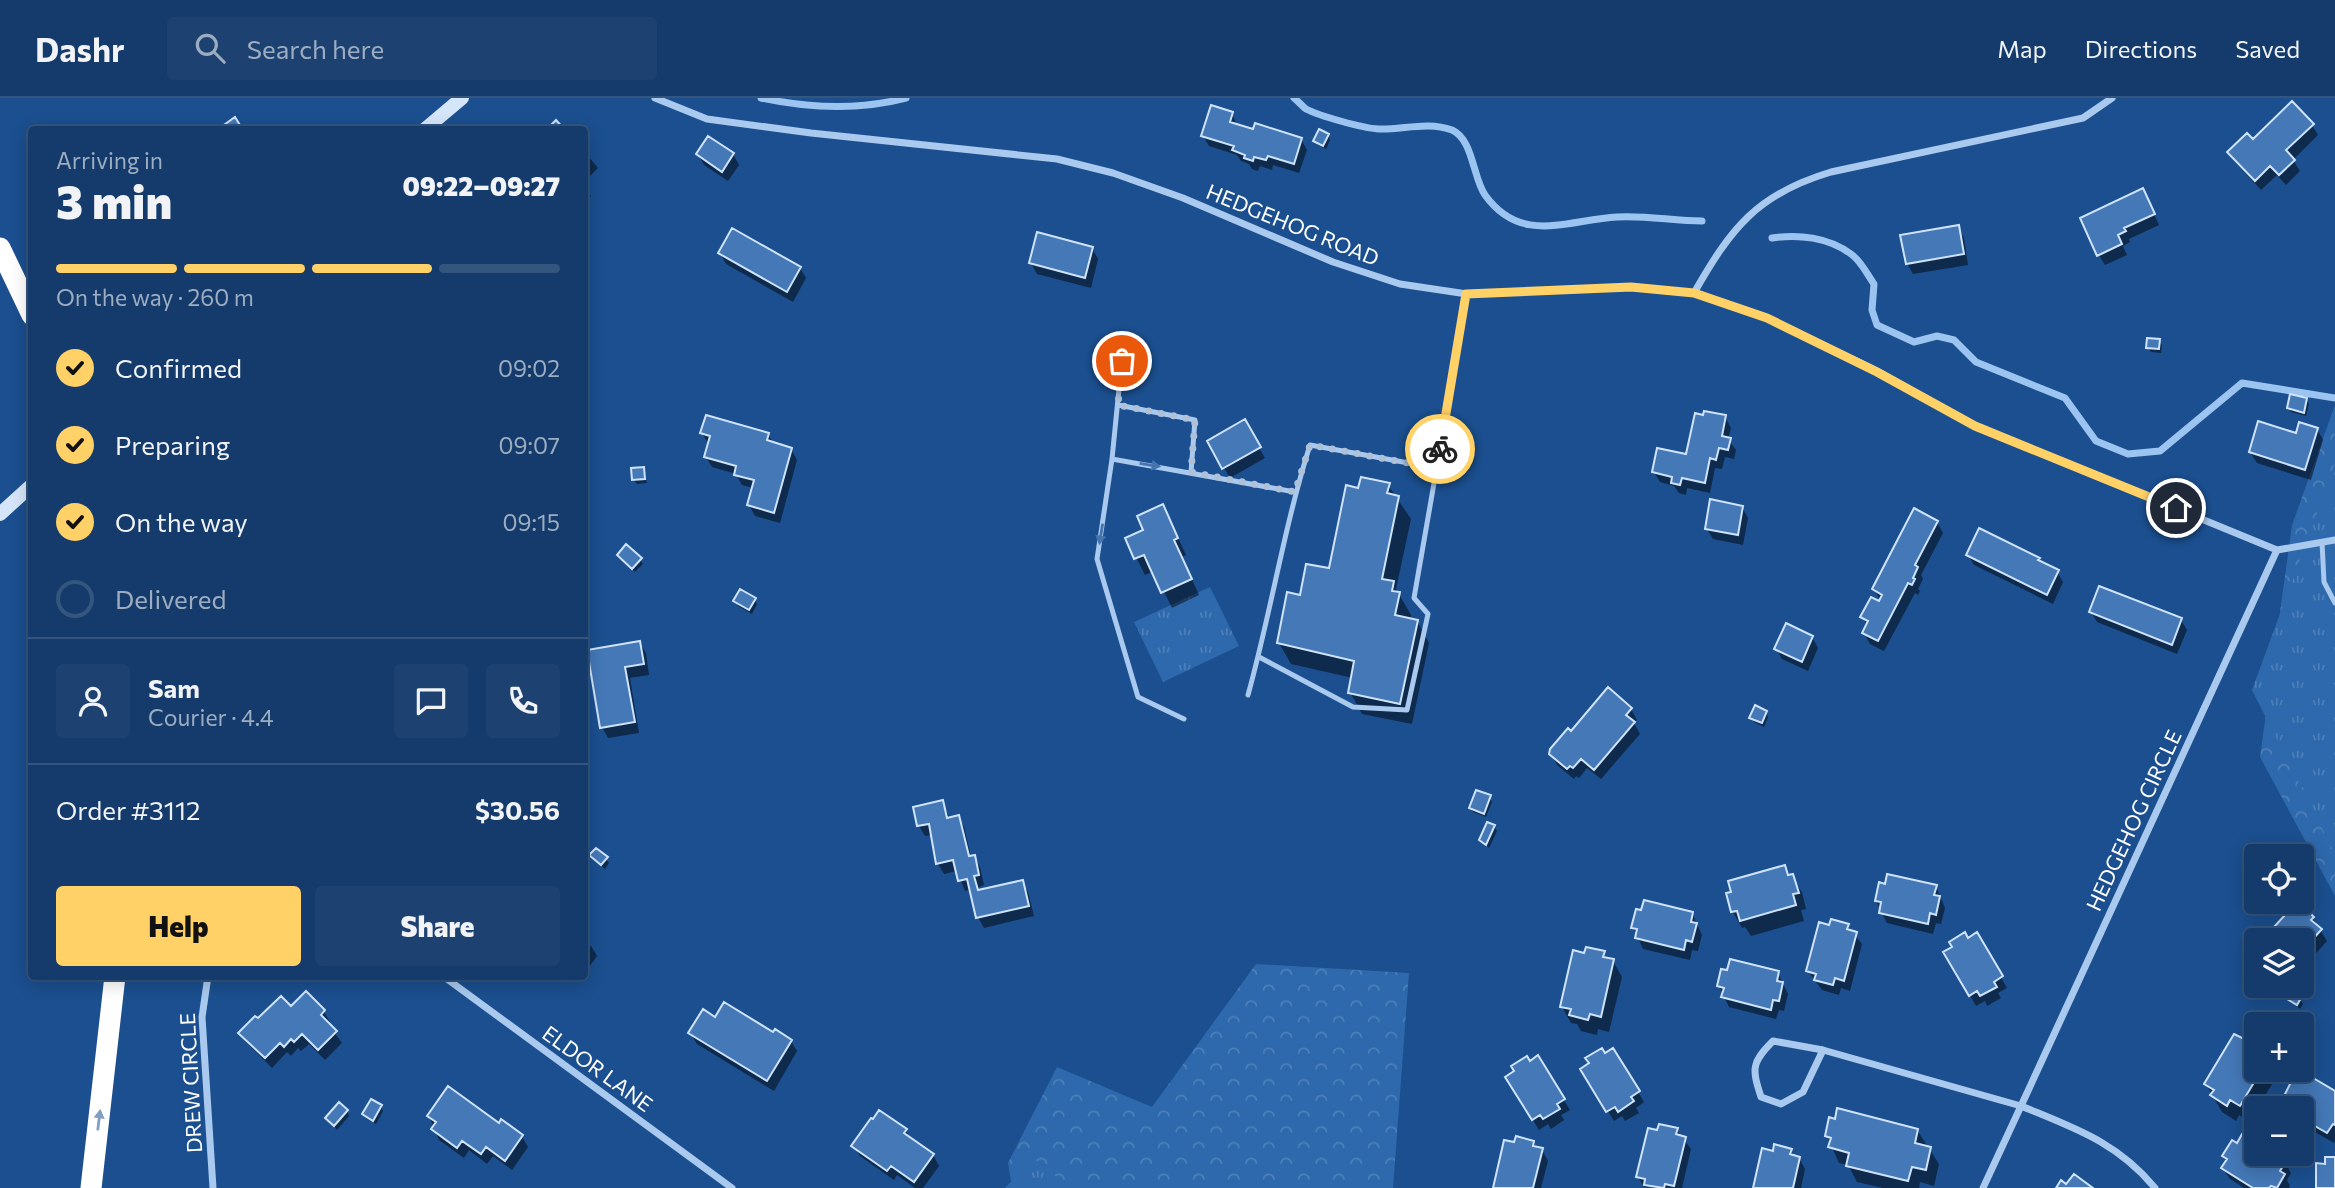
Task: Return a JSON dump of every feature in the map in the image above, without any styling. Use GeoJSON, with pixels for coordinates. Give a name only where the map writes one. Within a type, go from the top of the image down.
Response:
{"type":"FeatureCollection","features":[{"type":"Feature","properties":{"kind":"highway"},"geometry":{"type":"LineString","coordinates":[[0,247],[28,306]]}},
{"type":"Feature","properties":{"kind":"highway"},"geometry":{"type":"LineString","coordinates":[[92,1188],[115,980]]}},
{"type":"Feature","properties":{"kind":"main road"},"geometry":{"type":"LineString","coordinates":[[430,126],[462,98]]}},
{"type":"Feature","properties":{"kind":"main road"},"geometry":{"type":"LineString","coordinates":[[0,513],[28,488]]}},
{"type":"Feature","properties":{"kind":"street","name":"HEDGEHOG ROAD"},"geometry":{"type":"LineString","coordinates":[[655,98],[707,119],[811,134],[934,145],[1068,162],[1113,173],[1183,198],[1333,262],[1400,284],[1466,294],[1631,287],[1694,293],[1767,318],[1877,372],[1975,426],[2277,550]]}},
{"type":"Feature","properties":{"kind":"street"},"geometry":{"type":"LineString","coordinates":[[1694,293],[1706,271],[1746,217],[1775,194],[1800,181],[2083,118],[2112,98]]}},
{"type":"Feature","properties":{"kind":"street"},"geometry":{"type":"LineString","coordinates":[[2277,550],[2335,540]]}},
{"type":"Feature","properties":{"kind":"street","name":"HEDGEHOG CIRCLE"},"geometry":{"type":"LineString","coordinates":[[1983,1188],[2277,550]]}},
{"type":"Feature","properties":{"kind":"street","name":"DREW CIRCLE"},"geometry":{"type":"LineString","coordinates":[[207,980],[202,1017],[213,1188]]}},
{"type":"Feature","properties":{"kind":"street","name":"ELDOR LANE"},"geometry":{"type":"LineString","coordinates":[[448,980],[732,1188]]}},
{"type":"Feature","properties":{"kind":"street"},"geometry":{"type":"LineString","coordinates":[[1823,1050],[1803,1092],[1781,1104],[1761,1097],[1754,1072],[1758,1056],[1773,1041],[1823,1050],[2021,1106],[2092,1135],[2139,1168],[2155,1188]]}},
{"type":"Feature","properties":{"kind":"lane"},"geometry":{"type":"LineString","coordinates":[[1259,657],[1353,707],[1407,710],[1428,614],[1414,598],[1466,294]]}},
{"type":"Feature","properties":{"kind":"lane"},"geometry":{"type":"LineString","coordinates":[[1124,339],[1112,459],[1097,559],[1138,696],[1184,719]]}},
{"type":"Feature","properties":{"kind":"lane"},"geometry":{"type":"LineString","coordinates":[[1118,405],[1195,420],[1191,472]]}},
{"type":"Feature","properties":{"kind":"lane"},"geometry":{"type":"LineString","coordinates":[[1248,695],[1259,657],[1295,492],[1310,445],[1436,468]]}},
{"type":"Feature","properties":{"kind":"lane"},"geometry":{"type":"LineString","coordinates":[[1112,459],[1295,492]]}},
{"type":"Feature","properties":{"kind":"lane"},"geometry":{"type":"LineString","coordinates":[[2322,542],[2324,582],[2335,603]]}},
{"type":"Feature","properties":{"kind":"green space"},"geometry":{"type":"Polygon","coordinates":[[[2335,405],[2335,896],[2314,857],[2314,844],[2307,844],[2260,757],[2292,525],[2335,405]]]}},
{"type":"Feature","properties":{"kind":"green space"},"geometry":{"type":"Polygon","coordinates":[[[2335,464],[2335,854],[2252,690],[2335,464]]]}},
{"type":"Feature","properties":{"kind":"green space"},"geometry":{"type":"Polygon","coordinates":[[[1210,587],[1239,646],[1163,682],[1134,622],[1210,587]]]}},
{"type":"Feature","properties":{"kind":"green space"},"geometry":{"type":"Polygon","coordinates":[[[1256,964],[1409,973],[1393,1188],[1012,1188],[1008,1163],[1057,1067],[1152,1107],[1256,964]]]}},
{"type":"Feature","properties":{"kind":"green space"},"geometry":{"type":"Polygon","coordinates":[[[1034,1159],[1071,1188],[1005,1188],[1034,1159]]]}},
{"type":"Feature","properties":{"kind":"building"},"geometry":{"type":"Polygon","coordinates":[[[2292,101],[2314,124],[2286,150],[2295,160],[2279,175],[2270,166],[2255,181],[2227,152],[2247,133],[2253,139],[2292,101]]]}},
{"type":"Feature","properties":{"kind":"building"},"geometry":{"type":"Polygon","coordinates":[[[1211,105],[1233,112],[1230,122],[1253,129],[1255,123],[1302,138],[1294,164],[1268,156],[1266,160],[1254,157],[1253,161],[1232,150],[1234,146],[1201,136],[1211,105]]]}},
{"type":"Feature","properties":{"kind":"building"},"geometry":{"type":"Polygon","coordinates":[[[235,117],[241,126],[223,126],[235,117]]]}},
{"type":"Feature","properties":{"kind":"building"},"geometry":{"type":"Polygon","coordinates":[[[556,120],[561,126],[550,126],[556,120]]]}},
{"type":"Feature","properties":{"kind":"building"},"geometry":{"type":"Polygon","coordinates":[[[1319,129],[1329,134],[1323,146],[1313,141],[1319,129]]]}},
{"type":"Feature","properties":{"kind":"building"},"geometry":{"type":"Polygon","coordinates":[[[708,136],[734,153],[722,172],[696,154],[708,136]]]}},
{"type":"Feature","properties":{"kind":"building"},"geometry":{"type":"Polygon","coordinates":[[[2143,188],[2155,214],[2124,228],[2126,231],[2118,235],[2122,244],[2097,256],[2080,218],[2143,188]]]}},
{"type":"Feature","properties":{"kind":"building"},"geometry":{"type":"Polygon","coordinates":[[[1959,225],[1964,254],[1906,264],[1900,235],[1959,225]]]}},
{"type":"Feature","properties":{"kind":"building"},"geometry":{"type":"Polygon","coordinates":[[[732,228],[801,267],[787,292],[718,253],[732,228]]]}},
{"type":"Feature","properties":{"kind":"building"},"geometry":{"type":"Polygon","coordinates":[[[1037,232],[1093,247],[1085,278],[1029,263],[1037,232]]]}},
{"type":"Feature","properties":{"kind":"building"},"geometry":{"type":"Polygon","coordinates":[[[2147,338],[2160,339],[2159,349],[2146,348],[2147,338]]]}},
{"type":"Feature","properties":{"kind":"building"},"geometry":{"type":"Polygon","coordinates":[[[2290,394],[2307,398],[2304,413],[2287,408],[2290,394]]]}},
{"type":"Feature","properties":{"kind":"building"},"geometry":{"type":"Polygon","coordinates":[[[1704,411],[1726,415],[1722,436],[1731,438],[1728,450],[1719,448],[1716,460],[1710,458],[1705,483],[1682,478],[1680,485],[1671,483],[1672,477],[1652,472],[1657,448],[1686,454],[1695,413],[1703,415],[1704,411]]]}},
{"type":"Feature","properties":{"kind":"building"},"geometry":{"type":"Polygon","coordinates":[[[706,415],[769,433],[767,440],[792,448],[774,513],[747,505],[754,480],[734,475],[736,466],[704,457],[710,436],[700,433],[706,415]]]}},
{"type":"Feature","properties":{"kind":"building"},"geometry":{"type":"Polygon","coordinates":[[[1245,419],[1261,447],[1222,469],[1207,441],[1245,419]]]}},
{"type":"Feature","properties":{"kind":"building"},"geometry":{"type":"Polygon","coordinates":[[[2258,421],[2296,433],[2299,422],[2318,428],[2305,470],[2249,452],[2258,421]]]}},
{"type":"Feature","properties":{"kind":"building"},"geometry":{"type":"Polygon","coordinates":[[[644,467],[645,479],[632,480],[631,468],[644,467]]]}},
{"type":"Feature","properties":{"kind":"building"},"geometry":{"type":"Polygon","coordinates":[[[1361,477],[1390,483],[1387,493],[1399,496],[1382,579],[1394,581],[1392,591],[1400,592],[1395,615],[1418,620],[1400,704],[1348,693],[1354,661],[1277,643],[1287,592],[1300,595],[1306,564],[1329,568],[1346,485],[1358,488],[1361,477]]]}},
{"type":"Feature","properties":{"kind":"building"},"geometry":{"type":"Polygon","coordinates":[[[1710,499],[1743,506],[1738,535],[1705,529],[1710,499]]]}},
{"type":"Feature","properties":{"kind":"building"},"geometry":{"type":"Polygon","coordinates":[[[1163,504],[1178,538],[1174,540],[1192,579],[1161,593],[1144,555],[1134,559],[1125,538],[1143,530],[1137,516],[1163,504]]]}},
{"type":"Feature","properties":{"kind":"building"},"geometry":{"type":"Polygon","coordinates":[[[1914,508],[1938,521],[1915,565],[1918,567],[1912,585],[1908,583],[1878,641],[1862,633],[1868,621],[1860,617],[1871,597],[1879,601],[1882,595],[1872,589],[1914,508]]]}},
{"type":"Feature","properties":{"kind":"building"},"geometry":{"type":"Polygon","coordinates":[[[1979,528],[2059,570],[2047,595],[1966,555],[1979,528]]]}},
{"type":"Feature","properties":{"kind":"building"},"geometry":{"type":"Polygon","coordinates":[[[626,544],[642,558],[632,569],[617,555],[626,544]]]}},
{"type":"Feature","properties":{"kind":"building"},"geometry":{"type":"Polygon","coordinates":[[[2099,586],[2182,618],[2172,645],[2089,612],[2099,586]]]}},
{"type":"Feature","properties":{"kind":"building"},"geometry":{"type":"Polygon","coordinates":[[[740,589],[756,598],[749,610],[733,601],[740,589]]]}},
{"type":"Feature","properties":{"kind":"building"},"geometry":{"type":"Polygon","coordinates":[[[1786,623],[1813,636],[1802,662],[1774,649],[1786,623]]]}},
{"type":"Feature","properties":{"kind":"building"},"geometry":{"type":"Polygon","coordinates":[[[640,641],[644,664],[625,667],[635,722],[600,728],[588,650],[640,641]]]}},
{"type":"Feature","properties":{"kind":"building"},"geometry":{"type":"Polygon","coordinates":[[[1608,687],[1632,708],[1626,715],[1635,722],[1594,770],[1581,759],[1573,768],[1570,766],[1567,769],[1549,754],[1550,749],[1568,728],[1571,731],[1608,687]]]}},
{"type":"Feature","properties":{"kind":"building"},"geometry":{"type":"Polygon","coordinates":[[[1755,705],[1767,711],[1762,723],[1749,718],[1755,705]]]}},
{"type":"Feature","properties":{"kind":"building"},"geometry":{"type":"Polygon","coordinates":[[[1476,790],[1491,795],[1484,814],[1469,808],[1476,790]]]}},
{"type":"Feature","properties":{"kind":"building"},"geometry":{"type":"Polygon","coordinates":[[[943,800],[947,818],[959,815],[969,856],[975,855],[979,875],[974,876],[978,890],[1023,880],[1029,906],[976,918],[967,879],[958,881],[953,860],[936,864],[929,824],[917,826],[913,807],[943,800]]]}},
{"type":"Feature","properties":{"kind":"building"},"geometry":{"type":"Polygon","coordinates":[[[1487,822],[1495,825],[1486,845],[1479,840],[1487,822]]]}},
{"type":"Feature","properties":{"kind":"building"},"geometry":{"type":"Polygon","coordinates":[[[596,848],[608,857],[601,865],[589,855],[596,848]]]}},
{"type":"Feature","properties":{"kind":"building"},"geometry":{"type":"Polygon","coordinates":[[[1785,865],[1788,875],[1793,874],[1799,893],[1793,894],[1796,905],[1740,921],[1737,911],[1731,912],[1726,893],[1731,892],[1728,881],[1785,865]]]}},
{"type":"Feature","properties":{"kind":"building"},"geometry":{"type":"Polygon","coordinates":[[[1887,874],[1937,885],[1934,895],[1940,896],[1936,915],[1930,913],[1928,924],[1879,913],[1881,902],[1875,901],[1879,882],[1885,884],[1887,874]]]}},
{"type":"Feature","properties":{"kind":"building"},"geometry":{"type":"Polygon","coordinates":[[[1644,900],[1693,912],[1691,922],[1697,923],[1692,942],[1686,940],[1684,950],[1635,938],[1637,929],[1631,928],[1636,909],[1641,910],[1644,900]]]}},
{"type":"Feature","properties":{"kind":"building"},"geometry":{"type":"Polygon","coordinates":[[[2286,914],[2311,914],[2314,917],[2311,920],[2322,929],[2314,938],[2314,928],[2274,927],[2286,914]]]}},
{"type":"Feature","properties":{"kind":"building"},"geometry":{"type":"Polygon","coordinates":[[[1831,919],[1849,924],[1847,929],[1857,932],[1844,981],[1835,978],[1833,985],[1814,980],[1816,974],[1806,971],[1819,922],[1829,925],[1831,919]]]}},
{"type":"Feature","properties":{"kind":"building"},"geometry":{"type":"Polygon","coordinates":[[[1965,932],[1968,938],[1977,932],[2003,976],[1994,982],[1997,987],[1980,996],[1977,991],[1969,996],[1943,952],[1952,947],[1949,942],[1965,932]]]}},
{"type":"Feature","properties":{"kind":"building"},"geometry":{"type":"Polygon","coordinates":[[[1586,947],[1605,951],[1603,957],[1614,959],[1601,1017],[1590,1014],[1588,1020],[1569,1015],[1571,1009],[1560,1007],[1573,950],[1584,953],[1586,947]]]}},
{"type":"Feature","properties":{"kind":"building"},"geometry":{"type":"Polygon","coordinates":[[[1730,959],[1779,971],[1777,981],[1783,982],[1779,1001],[1773,1000],[1771,1010],[1721,997],[1724,988],[1717,986],[1721,969],[1727,970],[1730,959]]]}},
{"type":"Feature","properties":{"kind":"building"},"geometry":{"type":"Polygon","coordinates":[[[306,991],[325,1010],[321,1015],[337,1031],[318,1050],[302,1034],[294,1042],[291,1039],[284,1047],[280,1043],[265,1058],[238,1033],[281,996],[291,1006],[306,991]]]}},
{"type":"Feature","properties":{"kind":"building"},"geometry":{"type":"Polygon","coordinates":[[[2288,998],[2301,998],[2297,1005],[2288,998]]]}},
{"type":"Feature","properties":{"kind":"building"},"geometry":{"type":"Polygon","coordinates":[[[724,1002],[773,1032],[775,1029],[792,1040],[767,1081],[688,1033],[703,1009],[715,1017],[724,1002]]]}},
{"type":"Feature","properties":{"kind":"building"},"geometry":{"type":"Polygon","coordinates":[[[2234,1034],[2244,1039],[2244,1082],[2254,1082],[2240,1106],[2230,1100],[2227,1106],[2210,1095],[2214,1090],[2204,1084],[2234,1034]]]}},
{"type":"Feature","properties":{"kind":"building"},"geometry":{"type":"Polygon","coordinates":[[[1602,1048],[1605,1053],[1613,1048],[1640,1091],[1631,1097],[1634,1101],[1618,1112],[1615,1107],[1606,1112],[1580,1069],[1589,1063],[1585,1058],[1602,1048]]]}},
{"type":"Feature","properties":{"kind":"building"},"geometry":{"type":"Polygon","coordinates":[[[1538,1055],[1565,1099],[1557,1104],[1560,1109],[1543,1119],[1540,1115],[1532,1120],[1505,1077],[1514,1071],[1511,1066],[1527,1056],[1530,1061],[1538,1055]]]}},
{"type":"Feature","properties":{"kind":"building"},"geometry":{"type":"Polygon","coordinates":[[[2314,1079],[2335,1091],[2335,1125],[2333,1124],[2327,1133],[2314,1126],[2314,1096],[2284,1096],[2291,1082],[2314,1082],[2314,1079]]]}},
{"type":"Feature","properties":{"kind":"building"},"geometry":{"type":"Polygon","coordinates":[[[448,1086],[499,1123],[501,1119],[523,1135],[505,1161],[486,1147],[481,1154],[462,1141],[457,1148],[431,1129],[436,1122],[427,1116],[448,1086]]]}},
{"type":"Feature","properties":{"kind":"building"},"geometry":{"type":"Polygon","coordinates":[[[371,1099],[382,1105],[373,1121],[362,1114],[371,1099]]]}},
{"type":"Feature","properties":{"kind":"building"},"geometry":{"type":"Polygon","coordinates":[[[339,1102],[348,1110],[334,1126],[325,1118],[339,1102]]]}},
{"type":"Feature","properties":{"kind":"building"},"geometry":{"type":"Polygon","coordinates":[[[1837,1108],[1918,1129],[1915,1143],[1931,1147],[1926,1170],[1912,1167],[1908,1181],[1846,1166],[1849,1153],[1828,1147],[1831,1138],[1825,1136],[1829,1117],[1835,1119],[1837,1108]]]}},
{"type":"Feature","properties":{"kind":"building"},"geometry":{"type":"Polygon","coordinates":[[[879,1110],[907,1129],[904,1133],[934,1154],[914,1182],[891,1166],[887,1171],[851,1146],[879,1110]]]}},
{"type":"Feature","properties":{"kind":"building"},"geometry":{"type":"Polygon","coordinates":[[[1659,1124],[1678,1128],[1676,1134],[1686,1137],[1674,1186],[1665,1184],[1664,1188],[1644,1185],[1645,1179],[1636,1177],[1648,1128],[1657,1130],[1659,1124]]]}},
{"type":"Feature","properties":{"kind":"building"},"geometry":{"type":"Polygon","coordinates":[[[2242,1134],[2244,1135],[2244,1166],[2283,1166],[2280,1171],[2285,1174],[2277,1188],[2253,1188],[2221,1168],[2227,1159],[2222,1156],[2232,1140],[2237,1143],[2242,1134]]]}},
{"type":"Feature","properties":{"kind":"building"},"geometry":{"type":"Polygon","coordinates":[[[1516,1136],[1534,1141],[1533,1146],[1543,1148],[1533,1188],[1493,1188],[1504,1140],[1514,1142],[1516,1136]]]}},
{"type":"Feature","properties":{"kind":"building"},"geometry":{"type":"Polygon","coordinates":[[[1774,1144],[1792,1149],[1790,1154],[1800,1157],[1793,1188],[1753,1188],[1762,1148],[1773,1151],[1774,1144]]]}},
{"type":"Feature","properties":{"kind":"building"},"geometry":{"type":"Polygon","coordinates":[[[2325,1157],[2335,1157],[2335,1188],[2316,1188],[2316,1163],[2325,1164],[2325,1157]]]}},
{"type":"Feature","properties":{"kind":"building"},"geometry":{"type":"Polygon","coordinates":[[[2074,1174],[2093,1188],[2056,1188],[2061,1180],[2066,1184],[2074,1174]]]}},
{"type":"Feature","properties":{"kind":"waterway"},"geometry":{"type":"LineString","coordinates":[[761,98],[834,106],[906,98]]}},
{"type":"Feature","properties":{"kind":"waterway"},"geometry":{"type":"LineString","coordinates":[[1294,98],[1312,112],[1362,126],[1378,129],[1433,126],[1452,130],[1469,150],[1485,195],[1499,210],[1514,220],[1529,225],[1563,225],[1627,217],[1702,221]]}},
{"type":"Feature","properties":{"kind":"waterway"},"geometry":{"type":"LineString","coordinates":[[1772,238],[1813,238],[1842,248],[1858,260],[1874,284],[1872,310],[1877,325],[1914,342],[1937,336],[1954,340],[1976,362],[2065,398],[2096,441],[2128,454],[2160,451],[2242,383],[2335,398]]}},
{"type":"Feature","properties":{"kind":"way so far"},"geometry":{"type":"LineString","coordinates":[[1122,361],[1118,405],[1195,420],[1191,472],[1295,492],[1310,445],[1436,468],[1440,449]]}},
{"type":"Feature","properties":{"kind":"route"},"geometry":{"type":"LineString","coordinates":[[1440,449],[1466,294],[1631,287],[1668,289],[1694,293],[1767,318],[1877,372],[1975,426],[2176,508]]}}]}
